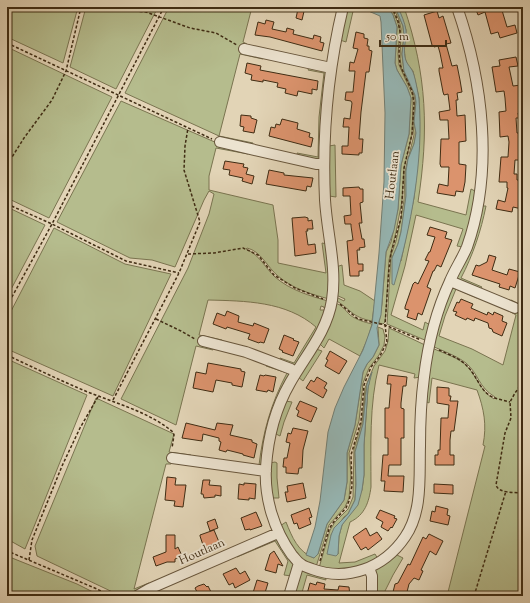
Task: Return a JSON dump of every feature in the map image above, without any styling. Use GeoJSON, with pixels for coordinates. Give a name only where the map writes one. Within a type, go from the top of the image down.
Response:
{"type":"FeatureCollection","features":[{"type":"Feature","properties":{"kind":"street"},"geometry":{"type":"LineString","coordinates":[[344,7],[331,68],[326,116],[324,164],[325,201],[333,273],[332,301],[317,342],[296,372],[282,399],[270,433],[266,472],[269,504],[278,532],[287,548],[299,563],[328,574],[362,571],[388,556],[404,538],[415,517],[419,489],[420,408],[429,345],[435,319],[450,280],[460,262],[472,231],[482,171],[482,135],[479,97],[468,42],[457,7]]}},
{"type":"Feature","properties":{"kind":"street"},"geometry":{"type":"LineString","coordinates":[[244,49],[331,68]]}},
{"type":"Feature","properties":{"kind":"street"},"geometry":{"type":"LineString","coordinates":[[220,142],[324,164]]}},
{"type":"Feature","properties":{"kind":"street"},"geometry":{"type":"LineString","coordinates":[[450,280],[515,308]]}},
{"type":"Feature","properties":{"kind":"street"},"geometry":{"type":"LineString","coordinates":[[203,342],[246,352],[296,372]]}},
{"type":"Feature","properties":{"kind":"street"},"geometry":{"type":"LineString","coordinates":[[172,458],[266,472]]}},
{"type":"Feature","properties":{"kind":"street","name":"Houtlaan"},"geometry":{"type":"LineString","coordinates":[[137,596],[159,584],[278,532]]}},
{"type":"Feature","properties":{"kind":"street"},"geometry":{"type":"LineString","coordinates":[[289,596],[299,563]]}},
{"type":"Feature","properties":{"kind":"street"},"geometry":{"type":"LineString","coordinates":[[369,568],[372,576],[372,596]]}},
{"type":"Feature","properties":{"kind":"path"},"geometry":{"type":"LineString","coordinates":[[7,165],[24,138],[52,100],[66,71],[81,7]]}},
{"type":"Feature","properties":{"kind":"path"},"geometry":{"type":"LineString","coordinates":[[100,7],[106,9],[146,12],[190,28],[216,33],[244,49]]}},
{"type":"Feature","properties":{"kind":"path"},"geometry":{"type":"LineString","coordinates":[[7,306],[52,224],[164,7]]}},
{"type":"Feature","properties":{"kind":"path","name":"Houtlaan"},"geometry":{"type":"LineString","coordinates":[[317,571],[329,528],[346,508],[351,494],[353,473],[351,455],[361,420],[364,385],[371,367],[380,356],[387,342],[384,325],[390,259],[401,218],[404,168],[412,134],[414,103],[412,91],[400,65],[400,31],[398,21],[392,7]]}},
{"type":"Feature","properties":{"kind":"path"},"geometry":{"type":"LineString","coordinates":[[7,43],[220,142]]}},
{"type":"Feature","properties":{"kind":"path"},"geometry":{"type":"LineString","coordinates":[[113,400],[179,273],[200,222],[184,170],[185,146],[188,128]]}},
{"type":"Feature","properties":{"kind":"path"},"geometry":{"type":"LineString","coordinates":[[7,204],[52,224],[126,261],[150,265],[179,273]]}},
{"type":"Feature","properties":{"kind":"path"},"geometry":{"type":"LineString","coordinates":[[188,254],[214,253],[244,248],[258,255],[274,275],[304,293],[344,306],[358,319],[384,325],[463,362],[489,395],[510,402]]}},
{"type":"Feature","properties":{"kind":"path"},"geometry":{"type":"LineString","coordinates":[[156,319],[196,340],[203,342]]}},
{"type":"Feature","properties":{"kind":"path"},"geometry":{"type":"LineString","coordinates":[[7,355],[77,388],[113,400],[152,419],[173,432],[172,458]]}},
{"type":"Feature","properties":{"kind":"path"},"geometry":{"type":"LineString","coordinates":[[523,382],[510,402],[512,418],[505,432],[496,485],[501,491],[523,493]]}},
{"type":"Feature","properties":{"kind":"path"},"geometry":{"type":"LineString","coordinates":[[29,560],[32,540],[62,466],[80,428],[99,395]]}},
{"type":"Feature","properties":{"kind":"path"},"geometry":{"type":"LineString","coordinates":[[474,596],[506,491]]}},
{"type":"Feature","properties":{"kind":"path"},"geometry":{"type":"LineString","coordinates":[[523,532],[519,549],[523,564]]}},
{"type":"Feature","properties":{"kind":"path"},"geometry":{"type":"LineString","coordinates":[[7,549],[12,553],[110,596]]}},
{"type":"Feature","properties":{"kind":"path"},"geometry":{"type":"LineString","coordinates":[[520,596],[523,583]]}},
{"type":"Feature","properties":{"kind":"green space"},"geometry":{"type":"Polygon","coordinates":[[[7,7],[78,7],[63,63],[7,37],[7,7]]]}},
{"type":"Feature","properties":{"kind":"green space"},"geometry":{"type":"Polygon","coordinates":[[[86,7],[158,7],[116,89],[70,67],[86,7]]]}},
{"type":"Feature","properties":{"kind":"green space"},"geometry":{"type":"Polygon","coordinates":[[[169,7],[252,7],[243,42],[247,44],[245,47],[262,55],[263,59],[240,54],[219,136],[125,93],[169,7]]]}},
{"type":"Feature","properties":{"kind":"green space"},"geometry":{"type":"Polygon","coordinates":[[[348,7],[354,7],[346,42],[340,40],[348,7]]]}},
{"type":"Feature","properties":{"kind":"green space"},"geometry":{"type":"Polygon","coordinates":[[[388,7],[391,7],[398,23],[400,32],[398,54],[399,65],[413,96],[413,102],[412,135],[404,169],[402,201],[389,260],[385,322],[383,324],[379,323],[386,252],[391,242],[398,209],[401,165],[409,134],[411,98],[395,63],[397,27],[393,15],[388,7]]]}},
{"type":"Feature","properties":{"kind":"green space"},"geometry":{"type":"Polygon","coordinates":[[[393,7],[395,7],[403,26],[404,36],[402,54],[404,71],[415,95],[416,102],[414,122],[416,133],[414,144],[408,159],[414,135],[413,124],[415,100],[413,92],[402,71],[400,58],[401,29],[393,7]]]}},
{"type":"Feature","properties":{"kind":"green space"},"geometry":{"type":"Polygon","coordinates":[[[398,7],[404,7],[412,32],[424,103],[424,151],[418,202],[466,215],[471,189],[477,192],[463,247],[457,246],[463,229],[416,215],[405,266],[391,315],[423,330],[425,322],[430,325],[427,341],[387,324],[391,255],[401,218],[404,200],[405,171],[408,159],[406,171],[406,196],[401,232],[392,258],[401,261],[414,198],[419,148],[419,98],[413,71],[407,64],[405,58],[404,43],[406,30],[398,7]]]}},
{"type":"Feature","properties":{"kind":"green space"},"geometry":{"type":"Polygon","coordinates":[[[7,47],[112,97],[49,218],[7,198],[7,47]]]}},
{"type":"Feature","properties":{"kind":"green space"},"geometry":{"type":"Polygon","coordinates":[[[310,66],[327,71],[319,159],[298,157],[297,153],[318,157],[319,117],[324,73],[308,70],[310,66]]]}},
{"type":"Feature","properties":{"kind":"green space"},"geometry":{"type":"Polygon","coordinates":[[[121,101],[217,143],[248,150],[248,154],[216,148],[209,176],[209,190],[273,205],[278,240],[278,263],[326,273],[322,243],[327,244],[331,278],[329,299],[296,288],[284,281],[256,252],[247,248],[246,249],[259,258],[275,277],[287,286],[307,295],[328,301],[326,309],[321,306],[320,310],[326,310],[325,315],[299,363],[294,366],[280,362],[280,358],[294,363],[316,327],[304,318],[278,307],[251,302],[208,300],[199,335],[222,340],[220,343],[199,339],[198,343],[213,346],[213,350],[196,346],[176,425],[121,399],[188,268],[209,214],[214,194],[209,191],[204,200],[175,267],[152,260],[130,258],[57,222],[121,101]]]}},
{"type":"Feature","properties":{"kind":"green space"},"geometry":{"type":"Polygon","coordinates":[[[219,136],[253,143],[252,147],[218,139],[219,136]]]}},
{"type":"Feature","properties":{"kind":"green space"},"geometry":{"type":"Polygon","coordinates":[[[335,145],[336,197],[329,196],[329,146],[335,145]]]}},
{"type":"Feature","properties":{"kind":"green space"},"geometry":{"type":"Polygon","coordinates":[[[481,206],[486,206],[482,225],[473,252],[461,278],[482,287],[479,291],[458,279],[457,276],[481,206]]]}},
{"type":"Feature","properties":{"kind":"green space"},"geometry":{"type":"Polygon","coordinates":[[[7,207],[45,225],[7,297],[7,207]]]}},
{"type":"Feature","properties":{"kind":"green space"},"geometry":{"type":"Polygon","coordinates":[[[54,228],[125,264],[171,274],[113,396],[7,349],[7,319],[54,228]]]}},
{"type":"Feature","properties":{"kind":"green space"},"geometry":{"type":"Polygon","coordinates":[[[342,265],[344,285],[360,291],[375,301],[372,321],[355,315],[335,300],[336,297],[344,301],[345,299],[336,295],[336,267],[342,265]]]}},
{"type":"Feature","properties":{"kind":"green space"},"geometry":{"type":"Polygon","coordinates":[[[454,286],[477,295],[477,298],[456,289],[439,336],[472,349],[503,365],[516,315],[509,311],[511,309],[511,300],[519,304],[523,289],[523,596],[447,596],[485,446],[483,445],[485,424],[483,410],[477,390],[432,378],[429,403],[425,401],[432,348],[454,357],[466,365],[485,392],[494,399],[495,397],[485,389],[466,363],[454,356],[432,346],[450,289],[454,286]]]}},
{"type":"Feature","properties":{"kind":"green space"},"geometry":{"type":"Polygon","coordinates":[[[335,303],[342,306],[353,317],[372,324],[360,356],[329,339],[324,348],[319,343],[335,303]]]}},
{"type":"Feature","properties":{"kind":"green space"},"geometry":{"type":"Polygon","coordinates":[[[378,327],[383,329],[385,337],[384,345],[379,355],[369,368],[363,383],[359,421],[349,453],[351,474],[349,498],[345,507],[329,525],[316,567],[304,562],[293,550],[280,526],[286,522],[296,543],[304,552],[314,558],[318,554],[327,524],[344,500],[347,482],[347,453],[355,425],[363,372],[379,345],[378,327]]]}},
{"type":"Feature","properties":{"kind":"green space"},"geometry":{"type":"Polygon","coordinates":[[[389,328],[425,345],[421,377],[414,378],[415,374],[379,365],[372,410],[370,493],[363,512],[350,522],[339,563],[355,562],[375,554],[378,559],[356,567],[336,569],[319,568],[330,530],[335,522],[348,509],[353,497],[354,449],[362,422],[365,388],[374,366],[385,351],[388,341],[389,328]],[[370,378],[367,384],[365,396],[363,424],[355,452],[355,500],[348,514],[344,517],[331,535],[338,554],[339,536],[342,525],[362,490],[368,388],[370,378]]]}},
{"type":"Feature","properties":{"kind":"green space"},"geometry":{"type":"Polygon","coordinates":[[[316,349],[322,351],[303,381],[298,377],[316,349]]]}},
{"type":"Feature","properties":{"kind":"green space"},"geometry":{"type":"Polygon","coordinates":[[[7,359],[87,395],[25,549],[7,539],[7,359]]]}},
{"type":"Feature","properties":{"kind":"green space"},"geometry":{"type":"Polygon","coordinates":[[[268,362],[290,374],[263,466],[259,465],[265,429],[276,395],[287,373],[266,366],[268,362]]]}},
{"type":"Feature","properties":{"kind":"green space"},"geometry":{"type":"Polygon","coordinates":[[[96,398],[174,434],[169,452],[191,455],[189,458],[171,460],[171,464],[166,464],[134,589],[149,583],[149,586],[134,596],[121,596],[37,556],[35,546],[96,398]]]}},
{"type":"Feature","properties":{"kind":"green space"},"geometry":{"type":"Polygon","coordinates":[[[285,401],[292,402],[280,436],[274,433],[285,401]]]}},
{"type":"Feature","properties":{"kind":"green space"},"geometry":{"type":"Polygon","coordinates":[[[270,463],[277,463],[279,498],[272,498],[270,463]]]}},
{"type":"Feature","properties":{"kind":"green space"},"geometry":{"type":"Polygon","coordinates":[[[277,538],[295,565],[292,576],[284,575],[288,561],[275,541],[237,557],[237,553],[277,538]]]}},
{"type":"Feature","properties":{"kind":"green space"},"geometry":{"type":"Polygon","coordinates":[[[395,554],[403,558],[383,595],[374,593],[376,569],[395,554]]]}},
{"type":"Feature","properties":{"kind":"green space"},"geometry":{"type":"Polygon","coordinates":[[[7,556],[77,584],[101,596],[7,596],[7,556]]]}},
{"type":"Feature","properties":{"kind":"green space"},"geometry":{"type":"Polygon","coordinates":[[[302,570],[325,576],[326,580],[307,575],[301,596],[292,596],[302,570]]]}},
{"type":"Feature","properties":{"kind":"water"},"geometry":{"type":"Polygon","coordinates":[[[359,7],[388,7],[393,15],[397,27],[395,63],[411,98],[409,134],[401,165],[398,209],[394,230],[386,252],[381,315],[377,328],[379,345],[363,372],[355,425],[347,453],[347,482],[344,500],[327,524],[318,554],[314,558],[306,555],[315,527],[320,501],[328,432],[335,408],[363,350],[372,325],[379,253],[384,182],[385,113],[381,22],[380,16],[359,7]]]}},
{"type":"Feature","properties":{"kind":"water"},"geometry":{"type":"Polygon","coordinates":[[[395,7],[398,7],[403,18],[406,33],[404,50],[405,57],[413,72],[419,99],[420,145],[411,216],[394,285],[392,284],[392,258],[401,232],[406,196],[406,171],[416,133],[414,122],[416,102],[415,95],[404,71],[402,54],[404,36],[403,26],[395,7]]]}},
{"type":"Feature","properties":{"kind":"water"},"geometry":{"type":"Polygon","coordinates":[[[372,372],[368,388],[362,490],[358,505],[342,525],[339,536],[338,554],[336,556],[327,554],[334,528],[348,514],[355,500],[355,452],[363,424],[367,384],[372,372]]]}},
{"type":"Feature","properties":{"kind":"building"},"geometry":{"type":"Polygon","coordinates":[[[305,7],[302,20],[296,18],[298,9],[305,7]]]}},
{"type":"Feature","properties":{"kind":"building"},"geometry":{"type":"Polygon","coordinates":[[[475,7],[501,7],[507,27],[515,25],[517,33],[500,38],[498,32],[491,34],[485,12],[478,15],[475,7]]]}},
{"type":"Feature","properties":{"kind":"building"},"geometry":{"type":"Polygon","coordinates":[[[437,11],[439,18],[443,16],[451,43],[446,44],[452,66],[457,65],[460,80],[462,92],[457,93],[457,116],[465,115],[466,141],[459,142],[459,164],[466,165],[465,182],[463,192],[456,191],[455,196],[437,193],[439,184],[448,186],[449,167],[441,167],[440,164],[441,139],[449,139],[448,120],[440,120],[439,112],[450,110],[448,94],[444,95],[439,71],[439,68],[443,68],[440,53],[438,46],[434,47],[432,45],[424,15],[437,11]]]}},
{"type":"Feature","properties":{"kind":"building"},"geometry":{"type":"Polygon","coordinates":[[[266,20],[274,22],[272,29],[286,32],[287,28],[294,30],[293,34],[313,39],[314,35],[321,37],[320,42],[324,43],[322,51],[270,37],[255,35],[258,22],[265,24],[266,20]]]}},
{"type":"Feature","properties":{"kind":"building"},"geometry":{"type":"Polygon","coordinates":[[[356,32],[364,34],[364,38],[368,39],[367,46],[369,46],[369,50],[372,51],[369,72],[366,72],[361,112],[359,139],[363,139],[362,153],[359,153],[359,155],[342,154],[342,146],[348,146],[349,127],[343,127],[344,118],[350,119],[352,103],[351,101],[345,100],[346,92],[353,92],[355,71],[349,71],[350,62],[354,63],[358,49],[353,48],[356,32]]]}},
{"type":"Feature","properties":{"kind":"building"},"geometry":{"type":"Polygon","coordinates":[[[516,57],[518,66],[509,67],[513,86],[521,85],[523,92],[523,113],[518,113],[519,118],[516,118],[517,133],[523,133],[523,160],[515,160],[514,174],[517,174],[517,180],[523,180],[523,206],[522,209],[513,207],[512,212],[496,209],[498,200],[505,202],[508,188],[507,182],[499,182],[501,157],[508,157],[509,142],[508,136],[500,137],[499,112],[506,111],[505,98],[504,91],[496,92],[492,67],[500,66],[499,60],[516,57]]]}},
{"type":"Feature","properties":{"kind":"building"},"geometry":{"type":"Polygon","coordinates":[[[247,63],[261,66],[260,70],[318,81],[317,90],[312,89],[312,94],[298,91],[297,96],[285,93],[286,89],[277,87],[278,83],[263,80],[263,82],[251,80],[252,75],[245,73],[247,63]]]}},
{"type":"Feature","properties":{"kind":"building"},"geometry":{"type":"Polygon","coordinates":[[[241,115],[251,116],[251,118],[257,120],[254,133],[243,131],[244,127],[240,126],[241,115]]]}},
{"type":"Feature","properties":{"kind":"building"},"geometry":{"type":"Polygon","coordinates":[[[282,119],[298,123],[297,129],[310,133],[309,137],[313,138],[311,147],[269,136],[271,127],[275,128],[276,124],[280,125],[282,119]]]}},
{"type":"Feature","properties":{"kind":"building"},"geometry":{"type":"Polygon","coordinates":[[[225,161],[244,164],[243,167],[248,168],[246,174],[254,176],[252,184],[242,181],[243,178],[229,175],[230,170],[223,169],[225,161]]]}},
{"type":"Feature","properties":{"kind":"building"},"geometry":{"type":"Polygon","coordinates":[[[269,170],[284,173],[284,175],[313,178],[311,187],[307,186],[306,191],[266,184],[269,170]]]}},
{"type":"Feature","properties":{"kind":"building"},"geometry":{"type":"Polygon","coordinates":[[[359,187],[360,189],[363,189],[363,202],[360,203],[362,223],[359,223],[365,247],[357,250],[358,264],[363,264],[363,271],[359,271],[359,276],[350,276],[347,241],[353,240],[351,224],[345,224],[344,216],[351,215],[350,196],[343,196],[343,188],[359,187]]]}},
{"type":"Feature","properties":{"kind":"building"},"geometry":{"type":"Polygon","coordinates":[[[292,218],[308,218],[308,221],[312,220],[313,229],[307,229],[308,231],[306,231],[308,245],[315,244],[316,253],[295,256],[292,218]]]}},
{"type":"Feature","properties":{"kind":"building"},"geometry":{"type":"Polygon","coordinates":[[[430,227],[447,232],[445,238],[452,240],[441,267],[437,265],[433,271],[427,287],[431,289],[422,315],[418,313],[416,320],[407,317],[409,310],[405,309],[405,307],[413,284],[415,282],[418,284],[429,261],[425,260],[430,252],[435,237],[427,235],[430,227]]]}},
{"type":"Feature","properties":{"kind":"building"},"geometry":{"type":"Polygon","coordinates":[[[489,255],[496,257],[492,270],[507,275],[509,269],[520,272],[515,288],[510,286],[509,290],[499,287],[500,284],[472,275],[476,265],[479,266],[487,262],[489,255]]]}},
{"type":"Feature","properties":{"kind":"building"},"geometry":{"type":"Polygon","coordinates":[[[461,299],[473,304],[471,308],[487,315],[488,312],[493,315],[494,312],[503,316],[502,321],[507,323],[502,336],[493,332],[492,329],[489,328],[488,323],[475,318],[474,321],[467,318],[466,320],[455,315],[457,312],[453,311],[457,302],[459,303],[461,299]]]}},
{"type":"Feature","properties":{"kind":"building"},"geometry":{"type":"Polygon","coordinates":[[[227,311],[239,316],[238,322],[253,326],[254,323],[269,329],[264,343],[259,343],[248,339],[250,334],[227,327],[226,329],[213,324],[217,313],[225,316],[227,311]]]}},
{"type":"Feature","properties":{"kind":"building"},"geometry":{"type":"Polygon","coordinates":[[[284,335],[299,342],[293,356],[282,352],[283,351],[279,349],[284,335]]]}},
{"type":"Feature","properties":{"kind":"building"},"geometry":{"type":"Polygon","coordinates":[[[330,351],[347,361],[339,374],[325,366],[328,360],[326,359],[330,351]]]}},
{"type":"Feature","properties":{"kind":"building"},"geometry":{"type":"Polygon","coordinates":[[[208,363],[241,369],[241,371],[245,372],[242,387],[232,385],[232,383],[216,380],[213,392],[193,388],[196,372],[206,374],[208,363]]]}},
{"type":"Feature","properties":{"kind":"building"},"geometry":{"type":"Polygon","coordinates":[[[260,375],[276,377],[273,392],[268,390],[267,392],[256,390],[260,375]]]}},
{"type":"Feature","properties":{"kind":"building"},"geometry":{"type":"Polygon","coordinates":[[[388,375],[407,377],[406,386],[403,386],[401,403],[401,408],[404,409],[404,438],[401,438],[401,465],[389,465],[388,476],[404,476],[403,492],[384,491],[385,481],[381,481],[383,455],[388,455],[388,438],[385,438],[385,408],[389,408],[391,384],[387,384],[388,375]]]}},
{"type":"Feature","properties":{"kind":"building"},"geometry":{"type":"Polygon","coordinates":[[[317,377],[327,383],[324,388],[327,390],[323,398],[306,388],[311,380],[314,382],[317,377]]]}},
{"type":"Feature","properties":{"kind":"building"},"geometry":{"type":"Polygon","coordinates":[[[437,387],[449,388],[449,396],[451,396],[450,401],[458,401],[454,431],[451,431],[450,440],[450,455],[454,455],[454,465],[435,465],[435,455],[438,455],[438,450],[440,450],[441,418],[448,418],[449,405],[437,403],[437,387]]]}},
{"type":"Feature","properties":{"kind":"building"},"geometry":{"type":"Polygon","coordinates":[[[300,401],[317,408],[311,422],[297,416],[299,411],[296,409],[300,401]]]}},
{"type":"Feature","properties":{"kind":"building"},"geometry":{"type":"Polygon","coordinates":[[[186,423],[215,430],[217,423],[233,425],[230,435],[252,440],[252,442],[257,444],[254,458],[227,450],[226,452],[219,450],[221,442],[219,441],[219,438],[203,434],[202,441],[182,438],[186,423]]]}},
{"type":"Feature","properties":{"kind":"building"},"geometry":{"type":"Polygon","coordinates":[[[293,428],[308,431],[303,450],[302,468],[299,468],[298,474],[286,473],[286,467],[283,467],[284,458],[287,458],[290,443],[286,442],[288,433],[291,434],[293,428]]]}},
{"type":"Feature","properties":{"kind":"building"},"geometry":{"type":"Polygon","coordinates":[[[167,477],[176,478],[175,485],[186,485],[183,507],[174,506],[175,501],[165,500],[167,477]]]}},
{"type":"Feature","properties":{"kind":"building"},"geometry":{"type":"Polygon","coordinates":[[[203,480],[210,480],[209,485],[221,486],[221,496],[215,495],[215,497],[204,498],[203,494],[201,494],[203,480]]]}},
{"type":"Feature","properties":{"kind":"building"},"geometry":{"type":"Polygon","coordinates":[[[244,483],[256,484],[255,499],[238,499],[239,484],[244,485],[244,483]]]}},
{"type":"Feature","properties":{"kind":"building"},"geometry":{"type":"Polygon","coordinates":[[[303,483],[306,498],[287,502],[285,492],[288,492],[287,486],[303,483]]]}},
{"type":"Feature","properties":{"kind":"building"},"geometry":{"type":"Polygon","coordinates":[[[434,484],[453,485],[453,494],[434,493],[434,484]]]}},
{"type":"Feature","properties":{"kind":"building"},"geometry":{"type":"Polygon","coordinates":[[[436,506],[448,509],[447,515],[450,516],[448,525],[430,521],[432,511],[435,512],[436,506]]]}},
{"type":"Feature","properties":{"kind":"building"},"geometry":{"type":"Polygon","coordinates":[[[309,508],[312,517],[309,518],[311,524],[299,529],[297,523],[294,524],[291,515],[309,508]]]}},
{"type":"Feature","properties":{"kind":"building"},"geometry":{"type":"Polygon","coordinates":[[[380,510],[395,516],[394,518],[397,519],[392,528],[391,527],[388,531],[381,527],[383,522],[376,518],[380,510]]]}},
{"type":"Feature","properties":{"kind":"building"},"geometry":{"type":"Polygon","coordinates":[[[256,512],[262,526],[245,530],[241,518],[256,512]]]}},
{"type":"Feature","properties":{"kind":"building"},"geometry":{"type":"Polygon","coordinates":[[[215,519],[218,528],[210,531],[207,522],[215,519]]]}},
{"type":"Feature","properties":{"kind":"building"},"geometry":{"type":"Polygon","coordinates":[[[366,528],[370,536],[377,532],[382,539],[368,550],[366,547],[361,550],[353,537],[366,528]]]}},
{"type":"Feature","properties":{"kind":"building"},"geometry":{"type":"Polygon","coordinates":[[[214,530],[219,542],[204,548],[200,535],[214,530]]]}},
{"type":"Feature","properties":{"kind":"building"},"geometry":{"type":"Polygon","coordinates":[[[429,534],[443,541],[436,555],[430,551],[421,570],[423,571],[419,580],[414,578],[409,584],[406,596],[392,596],[395,584],[398,583],[408,564],[410,565],[423,537],[426,539],[429,534]]]}},
{"type":"Feature","properties":{"kind":"building"},"geometry":{"type":"Polygon","coordinates":[[[166,535],[175,535],[175,549],[178,547],[182,556],[175,559],[175,562],[167,562],[156,566],[153,557],[166,552],[166,535]]]}},
{"type":"Feature","properties":{"kind":"building"},"geometry":{"type":"Polygon","coordinates":[[[274,551],[283,566],[278,564],[276,573],[265,570],[270,554],[274,551]]]}},
{"type":"Feature","properties":{"kind":"building"},"geometry":{"type":"Polygon","coordinates":[[[236,568],[240,574],[245,571],[250,580],[235,588],[233,583],[229,585],[223,574],[236,568]]]}},
{"type":"Feature","properties":{"kind":"building"},"geometry":{"type":"Polygon","coordinates":[[[257,580],[268,583],[264,596],[252,596],[257,580]]]}},
{"type":"Feature","properties":{"kind":"building"},"geometry":{"type":"Polygon","coordinates":[[[317,582],[325,584],[324,589],[338,590],[339,586],[349,587],[350,596],[314,596],[307,594],[310,583],[316,585],[317,582]]]}},
{"type":"Feature","properties":{"kind":"building"},"geometry":{"type":"Polygon","coordinates":[[[204,584],[207,587],[208,586],[213,596],[199,596],[195,588],[204,584]]]}}]}
